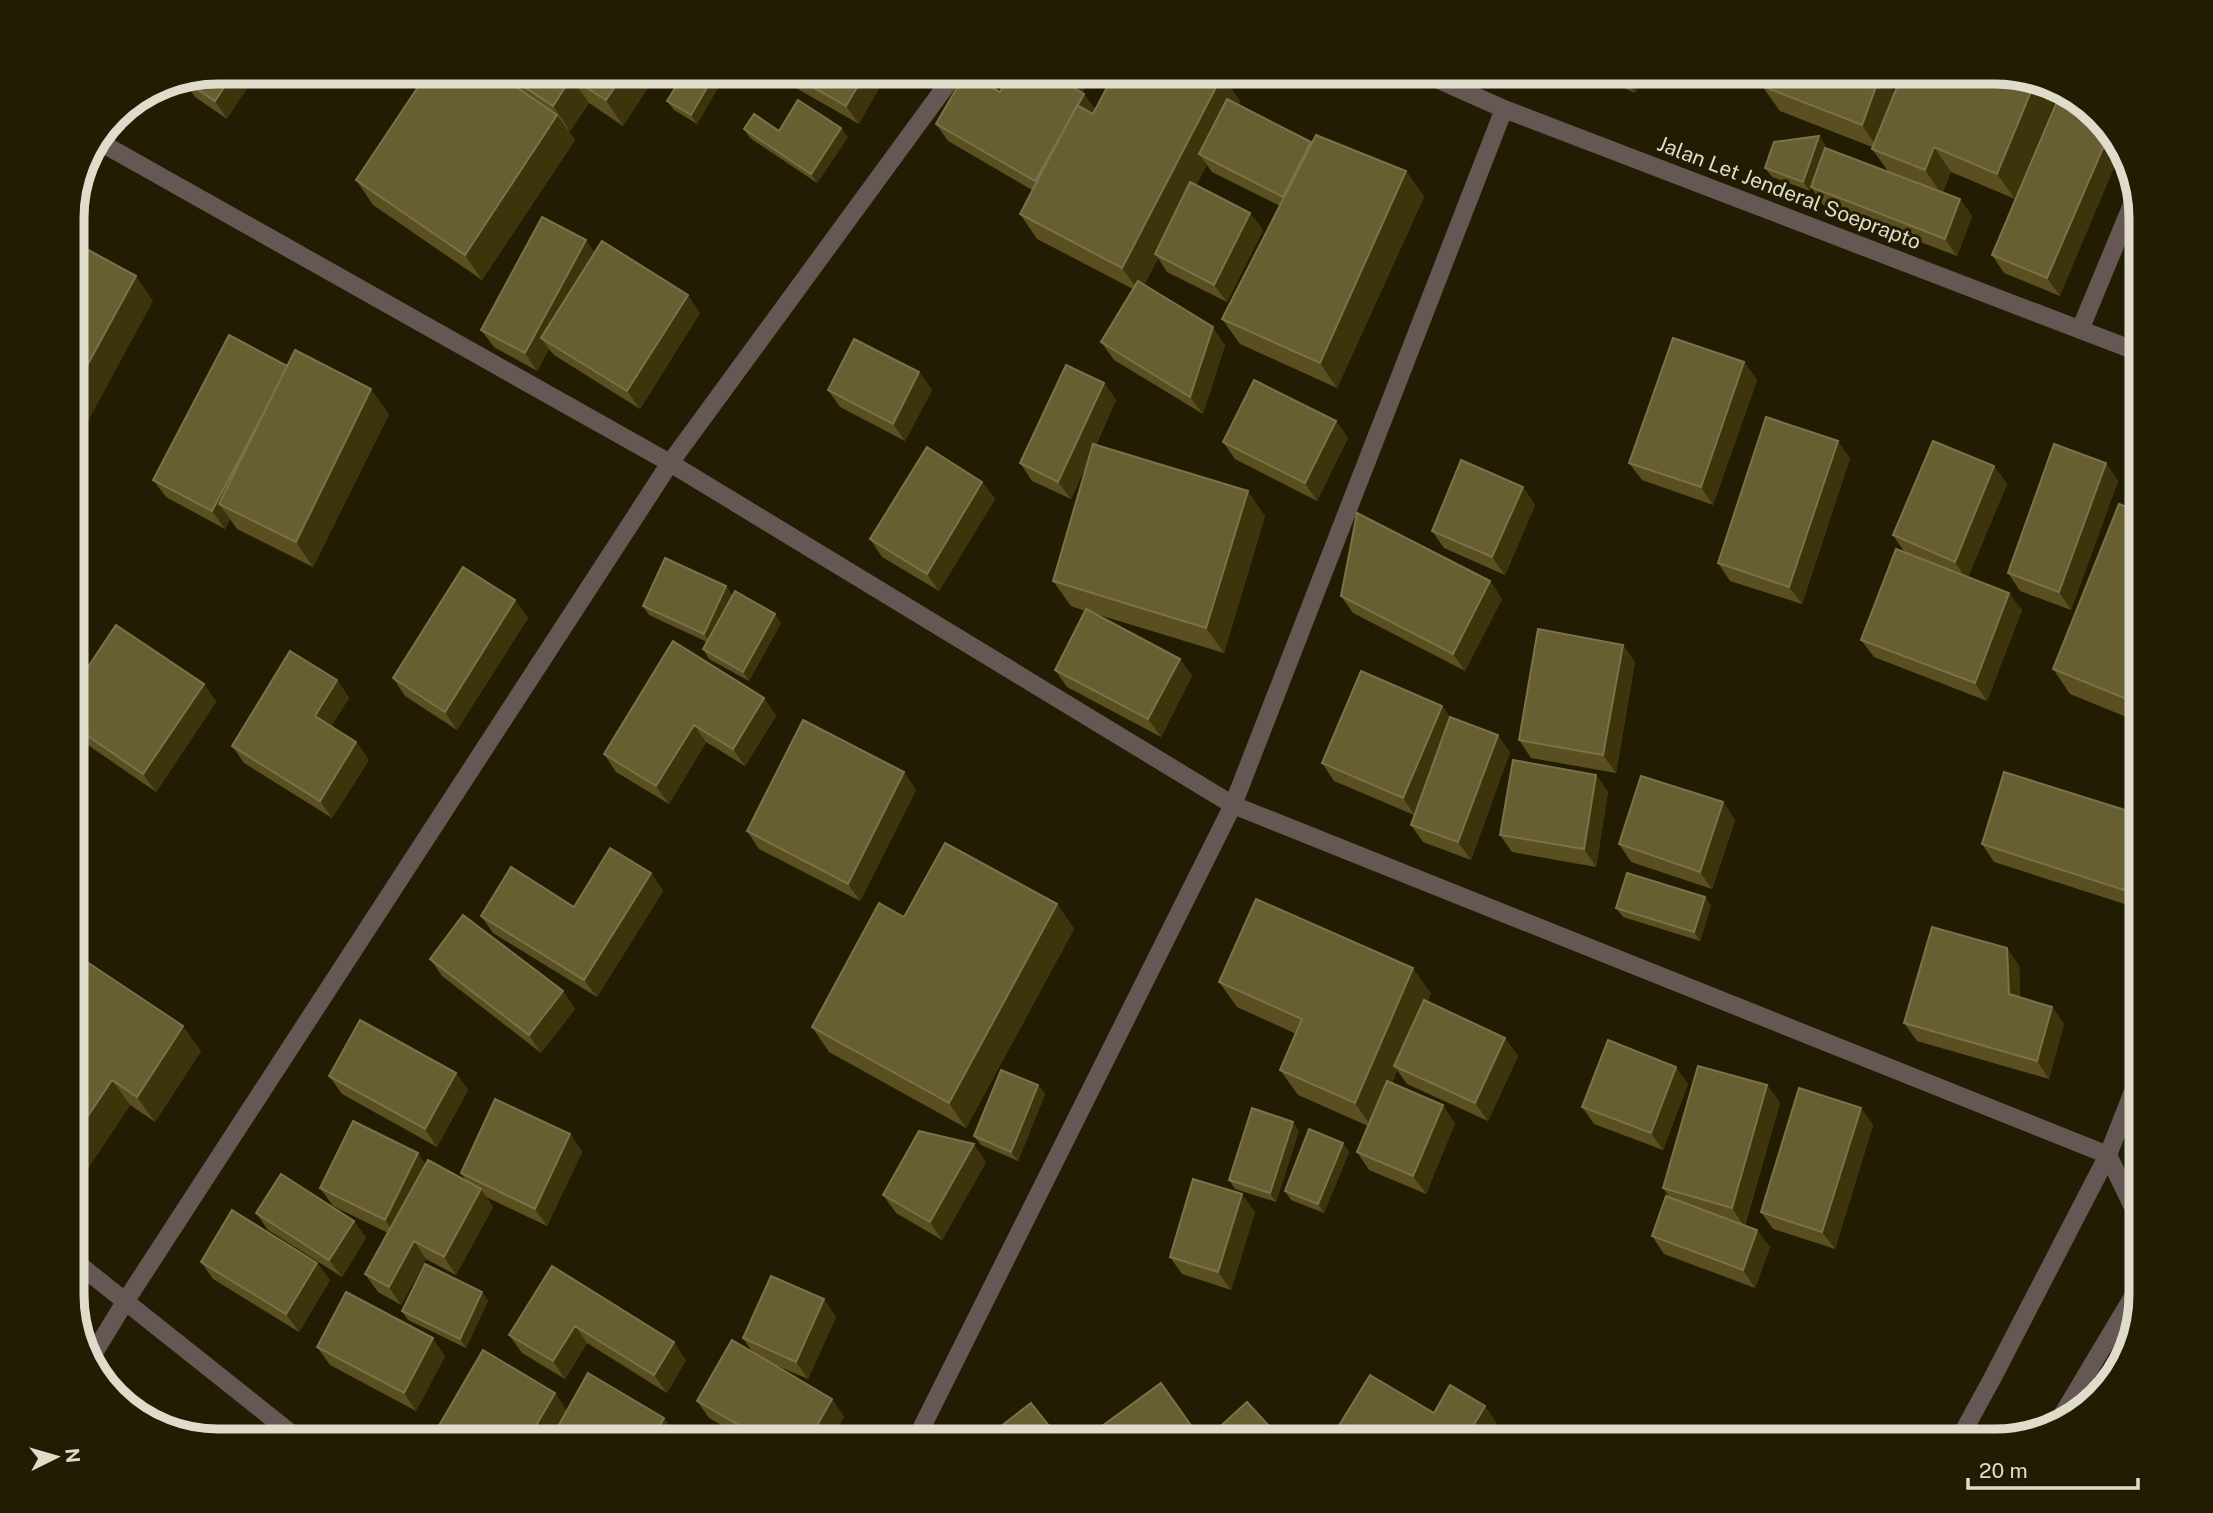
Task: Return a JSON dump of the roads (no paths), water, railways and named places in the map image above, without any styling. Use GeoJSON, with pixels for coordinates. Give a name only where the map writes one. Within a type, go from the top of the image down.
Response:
{"type":"FeatureCollection","features":[{"type":"Feature","properties":{"kind":"street"},"geometry":{"type":"LineString","coordinates":[[96,1350],[670,463],[947,84]]}},
{"type":"Feature","properties":{"kind":"street","name":"Jalan Let Jenderal Soeprapto"},"geometry":{"type":"LineString","coordinates":[[1448,84],[1504,109],[2129,348]]}},
{"type":"Feature","properties":{"kind":"street"},"geometry":{"type":"LineString","coordinates":[[921,1429],[1233,805],[1504,109]]}},
{"type":"Feature","properties":{"kind":"street"},"geometry":{"type":"LineString","coordinates":[[106,146],[670,463],[1233,805],[2108,1155],[2129,1199]]}},
{"type":"Feature","properties":{"kind":"street"},"geometry":{"type":"LineString","coordinates":[[2080,330],[2129,213]]}},
{"type":"Feature","properties":{"kind":"street"},"geometry":{"type":"LineString","coordinates":[[1965,1429],[2108,1155],[2129,1102]]}},
{"type":"Feature","properties":{"kind":"street"},"geometry":{"type":"LineString","coordinates":[[84,1269],[286,1429]]}},
{"type":"Feature","properties":{"kind":"street"},"geometry":{"type":"LineString","coordinates":[[2068,1407],[2128,1304]]}}]}
